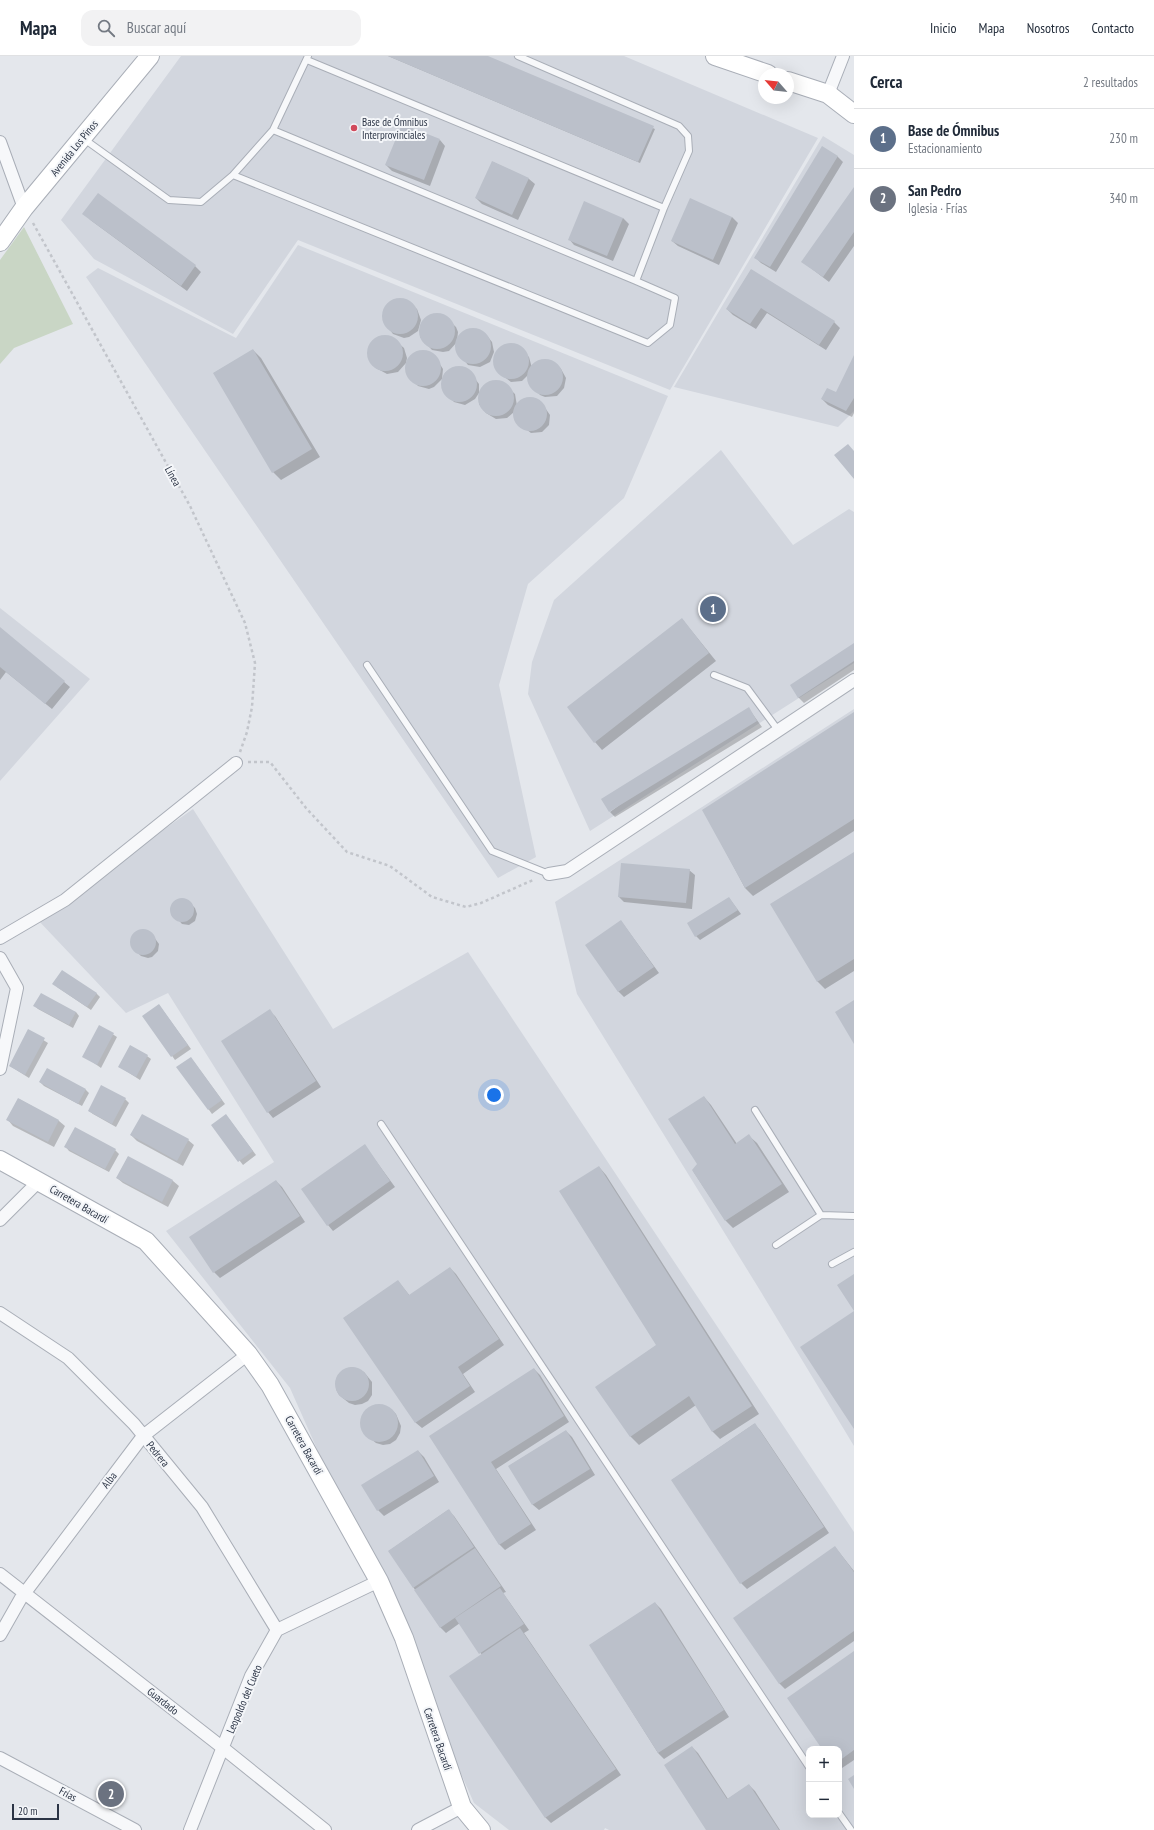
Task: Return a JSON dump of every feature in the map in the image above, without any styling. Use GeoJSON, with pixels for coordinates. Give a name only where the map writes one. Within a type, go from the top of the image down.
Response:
{"type":"FeatureCollection","features":[{"type":"Feature","properties":{"kind":"street","name":"Avenida Los Pinos"},"geometry":{"type":"LineString","coordinates":[[0,242],[24,208],[150,56]]}},
{"type":"Feature","properties":{"kind":"street"},"geometry":{"type":"LineString","coordinates":[[715,56],[758,71]]}},
{"type":"Feature","properties":{"kind":"street"},"geometry":{"type":"LineString","coordinates":[[828,94],[843,56]]}},
{"type":"Feature","properties":{"kind":"street"},"geometry":{"type":"LineString","coordinates":[[794,83],[828,94],[854,114]]}},
{"type":"Feature","properties":{"kind":"street"},"geometry":{"type":"LineString","coordinates":[[0,142],[24,208]]}},
{"type":"Feature","properties":{"kind":"street"},"geometry":{"type":"LineString","coordinates":[[549,874],[567,871],[854,680]]}},
{"type":"Feature","properties":{"kind":"street"},"geometry":{"type":"LineString","coordinates":[[0,938],[65,900],[236,762]]}},
{"type":"Feature","properties":{"kind":"street"},"geometry":{"type":"LineString","coordinates":[[0,958],[17,988],[0,1069]]}},
{"type":"Feature","properties":{"kind":"street","name":"Carretera Bacardí"},"geometry":{"type":"LineString","coordinates":[[0,1160],[146,1241],[248,1354],[270,1385],[379,1581],[404,1638],[462,1807],[481,1830]]}},
{"type":"Feature","properties":{"kind":"street"},"geometry":{"type":"LineString","coordinates":[[0,1220],[39,1181]]}},
{"type":"Feature","properties":{"kind":"street","name":"Pedrera"},"geometry":{"type":"LineString","coordinates":[[0,1313],[68,1358],[134,1424],[202,1507],[277,1630]]}},
{"type":"Feature","properties":{"kind":"street","name":"Alba"},"geometry":{"type":"LineString","coordinates":[[0,1635],[25,1593],[143,1436],[248,1354]]}},
{"type":"Feature","properties":{"kind":"street","name":"Guardado"},"geometry":{"type":"LineString","coordinates":[[0,1574],[223,1748],[325,1830]]}},
{"type":"Feature","properties":{"kind":"street"},"geometry":{"type":"LineString","coordinates":[[277,1630],[379,1581]]}},
{"type":"Feature","properties":{"kind":"street","name":"Leopoldo del Cueto"},"geometry":{"type":"LineString","coordinates":[[190,1830],[251,1676],[277,1630]]}},
{"type":"Feature","properties":{"kind":"street","name":"Frías"},"geometry":{"type":"LineString","coordinates":[[0,1758],[135,1830]]}},
{"type":"Feature","properties":{"kind":"street"},"geometry":{"type":"LineString","coordinates":[[418,1830],[462,1807]]}},
{"type":"Feature","properties":{"kind":"lane"},"geometry":{"type":"LineString","coordinates":[[518,56],[679,126],[688,136],[689,151],[664,208],[636,281]]}},
{"type":"Feature","properties":{"kind":"lane"},"geometry":{"type":"LineString","coordinates":[[82,138],[169,200],[201,202],[233,175],[273,130],[308,58],[664,208]]}},
{"type":"Feature","properties":{"kind":"lane"},"geometry":{"type":"LineString","coordinates":[[233,175],[648,343],[670,325],[675,298],[273,130]]}},
{"type":"Feature","properties":{"kind":"lane"},"geometry":{"type":"LineString","coordinates":[[367,665],[492,851],[549,874]]}},
{"type":"Feature","properties":{"kind":"lane"},"geometry":{"type":"LineString","coordinates":[[714,674],[747,688],[778,730]]}},
{"type":"Feature","properties":{"kind":"lane"},"geometry":{"type":"LineString","coordinates":[[755,1110],[821,1215]]}},
{"type":"Feature","properties":{"kind":"lane"},"geometry":{"type":"LineString","coordinates":[[381,1124],[806,1762]]}},
{"type":"Feature","properties":{"kind":"lane"},"geometry":{"type":"LineString","coordinates":[[776,1245],[821,1215],[854,1216]]}},
{"type":"Feature","properties":{"kind":"lane"},"geometry":{"type":"LineString","coordinates":[[832,1264],[854,1252]]}},
{"type":"Feature","properties":{"kind":"lane"},"geometry":{"type":"LineString","coordinates":[[842,1817],[850,1830]]}},
{"type":"Feature","properties":{"kind":"path","name":"Línea"},"geometry":{"type":"LineString","coordinates":[[24,208],[190,506],[245,623],[255,663],[252,707],[247,732],[236,762]]}},
{"type":"Feature","properties":{"kind":"path"},"geometry":{"type":"LineString","coordinates":[[236,762],[270,762],[306,808],[347,852],[390,866],[432,897],[466,907],[481,903],[549,874]]}},
{"type":"Feature","properties":{"kind":"shaded area"},"geometry":{"type":"Polygon","coordinates":[[[181,56],[624,56],[818,138],[670,390],[298,240],[233,334],[94,259],[61,220],[181,56]]]}},
{"type":"Feature","properties":{"kind":"shaded area"},"geometry":{"type":"Polygon","coordinates":[[[823,136],[854,155],[854,411],[838,427],[674,387],[823,136]]]}},
{"type":"Feature","properties":{"kind":"shaded area"},"geometry":{"type":"Polygon","coordinates":[[[298,245],[668,396],[624,498],[528,584],[499,685],[536,857],[498,878],[86,277],[98,268],[236,338],[298,245]]]}},
{"type":"Feature","properties":{"kind":"shaded area"},"geometry":{"type":"Polygon","coordinates":[[[721,450],[793,545],[849,509],[854,512],[854,663],[590,831],[528,694],[532,662],[554,600],[721,450]]]}},
{"type":"Feature","properties":{"kind":"shaded area"},"geometry":{"type":"Polygon","coordinates":[[[0,608],[90,679],[0,781],[0,608]]]}},
{"type":"Feature","properties":{"kind":"shaded area"},"geometry":{"type":"Polygon","coordinates":[[[854,709],[854,1446],[577,994],[555,902],[854,709]]]}},
{"type":"Feature","properties":{"kind":"shaded area"},"geometry":{"type":"Polygon","coordinates":[[[193,809],[333,1029],[468,952],[854,1532],[854,1830],[609,1830],[605,1828],[604,1830],[509,1830],[474,1803],[290,1388],[166,1231],[274,1162],[168,993],[126,1013],[37,919],[193,809]]]}},
{"type":"Feature","properties":{"kind":"green space"},"geometry":{"type":"Polygon","coordinates":[[[24,227],[73,324],[14,348],[0,364],[0,260],[24,227]]]}},
{"type":"Feature","properties":{"kind":"building"},"geometry":{"type":"Polygon","coordinates":[[[388,56],[488,56],[654,126],[638,162],[388,56]]]}},
{"type":"Feature","properties":{"kind":"building"},"geometry":{"type":"Polygon","coordinates":[[[402,124],[440,139],[424,180],[385,165],[402,124]]]}},
{"type":"Feature","properties":{"kind":"building"},"geometry":{"type":"Polygon","coordinates":[[[822,146],[838,156],[770,267],[754,258],[822,146]]]}},
{"type":"Feature","properties":{"kind":"building"},"geometry":{"type":"Polygon","coordinates":[[[492,161],[529,178],[512,215],[475,198],[492,161]]]}},
{"type":"Feature","properties":{"kind":"building"},"geometry":{"type":"Polygon","coordinates":[[[854,187],[854,232],[823,277],[801,262],[854,187]]]}},
{"type":"Feature","properties":{"kind":"building"},"geometry":{"type":"Polygon","coordinates":[[[98,193],[196,265],[181,286],[82,214],[98,193]]]}},
{"type":"Feature","properties":{"kind":"building"},"geometry":{"type":"Polygon","coordinates":[[[690,198],[732,217],[713,260],[671,241],[690,198]]]}},
{"type":"Feature","properties":{"kind":"building"},"geometry":{"type":"Polygon","coordinates":[[[584,201],[623,218],[607,256],[568,240],[584,201]]]}},
{"type":"Feature","properties":{"kind":"building"},"geometry":{"type":"Polygon","coordinates":[[[751,269],[835,321],[819,345],[761,308],[750,324],[726,309],[751,269]]]}},
{"type":"Feature","properties":{"kind":"building"},"geometry":{"type":"Polygon","coordinates":[[[404,298],[413,303],[417,309],[417,323],[413,329],[404,334],[396,334],[387,329],[383,323],[382,312],[387,303],[393,299],[404,298]]]}},
{"type":"Feature","properties":{"kind":"building"},"geometry":{"type":"Polygon","coordinates":[[[441,313],[450,318],[454,324],[454,338],[450,344],[441,349],[433,349],[424,344],[420,338],[419,327],[424,318],[430,314],[441,313]]]}},
{"type":"Feature","properties":{"kind":"building"},"geometry":{"type":"Polygon","coordinates":[[[473,328],[486,333],[491,346],[486,359],[473,364],[460,359],[455,346],[460,333],[473,328]]]}},
{"type":"Feature","properties":{"kind":"building"},"geometry":{"type":"Polygon","coordinates":[[[389,335],[398,340],[402,346],[402,360],[398,366],[389,371],[381,371],[372,366],[368,360],[367,349],[372,340],[378,336],[389,335]]]}},
{"type":"Feature","properties":{"kind":"building"},"geometry":{"type":"Polygon","coordinates":[[[511,343],[524,348],[529,361],[524,374],[511,379],[498,374],[493,361],[498,348],[511,343]]]}},
{"type":"Feature","properties":{"kind":"building"},"geometry":{"type":"Polygon","coordinates":[[[253,349],[312,449],[272,473],[213,373],[253,349]]]}},
{"type":"Feature","properties":{"kind":"building"},"geometry":{"type":"Polygon","coordinates":[[[423,350],[433,353],[438,358],[441,368],[438,378],[433,383],[423,386],[413,383],[408,378],[405,368],[408,358],[413,353],[423,350]]]}},
{"type":"Feature","properties":{"kind":"building"},"geometry":{"type":"Polygon","coordinates":[[[854,355],[854,398],[846,411],[821,399],[827,388],[836,392],[854,355]]]}},
{"type":"Feature","properties":{"kind":"building"},"geometry":{"type":"Polygon","coordinates":[[[545,359],[555,362],[560,367],[563,377],[560,387],[555,392],[545,395],[535,392],[530,387],[527,377],[530,367],[535,362],[545,359]]]}},
{"type":"Feature","properties":{"kind":"building"},"geometry":{"type":"Polygon","coordinates":[[[459,366],[469,369],[474,374],[477,384],[474,394],[469,399],[459,402],[449,399],[444,394],[441,384],[444,374],[449,369],[459,366]]]}},
{"type":"Feature","properties":{"kind":"building"},"geometry":{"type":"Polygon","coordinates":[[[500,380],[509,385],[513,391],[513,405],[509,411],[500,416],[492,416],[483,411],[479,405],[478,394],[483,385],[489,381],[500,380]]]}},
{"type":"Feature","properties":{"kind":"building"},"geometry":{"type":"Polygon","coordinates":[[[530,397],[542,402],[547,414],[542,426],[530,431],[518,426],[513,414],[518,402],[530,397]]]}},
{"type":"Feature","properties":{"kind":"building"},"geometry":{"type":"Polygon","coordinates":[[[848,444],[854,451],[854,479],[834,455],[848,444]]]}},
{"type":"Feature","properties":{"kind":"building"},"geometry":{"type":"Polygon","coordinates":[[[682,618],[709,653],[594,743],[567,707],[682,618]]]}},
{"type":"Feature","properties":{"kind":"building"},"geometry":{"type":"Polygon","coordinates":[[[0,627],[65,681],[45,704],[0,667],[0,627]]]}},
{"type":"Feature","properties":{"kind":"building"},"geometry":{"type":"Polygon","coordinates":[[[854,643],[854,661],[798,698],[790,685],[854,643]]]}},
{"type":"Feature","properties":{"kind":"building"},"geometry":{"type":"Polygon","coordinates":[[[749,707],[757,721],[609,812],[601,799],[749,707]]]}},
{"type":"Feature","properties":{"kind":"building"},"geometry":{"type":"Polygon","coordinates":[[[854,712],[854,819],[745,888],[702,810],[854,712]]]}},
{"type":"Feature","properties":{"kind":"building"},"geometry":{"type":"Polygon","coordinates":[[[854,852],[854,959],[817,982],[770,904],[854,852]]]}},
{"type":"Feature","properties":{"kind":"building"},"geometry":{"type":"Polygon","coordinates":[[[621,863],[690,869],[686,903],[618,897],[621,863]]]}},
{"type":"Feature","properties":{"kind":"building"},"geometry":{"type":"Polygon","coordinates":[[[729,897],[738,910],[695,937],[687,923],[729,897]]]}},
{"type":"Feature","properties":{"kind":"building"},"geometry":{"type":"Polygon","coordinates":[[[182,898],[187,899],[193,905],[193,915],[187,921],[182,922],[177,921],[171,915],[170,910],[171,905],[177,899],[182,898]]]}},
{"type":"Feature","properties":{"kind":"building"},"geometry":{"type":"Polygon","coordinates":[[[621,920],[654,967],[618,992],[585,945],[621,920]]]}},
{"type":"Feature","properties":{"kind":"building"},"geometry":{"type":"Polygon","coordinates":[[[143,929],[152,933],[156,942],[152,951],[143,955],[134,951],[130,942],[134,933],[143,929]]]}},
{"type":"Feature","properties":{"kind":"building"},"geometry":{"type":"Polygon","coordinates":[[[62,970],[97,993],[87,1007],[52,984],[62,970]]]}},
{"type":"Feature","properties":{"kind":"building"},"geometry":{"type":"Polygon","coordinates":[[[41,993],[76,1012],[69,1025],[33,1006],[41,993]]]}},
{"type":"Feature","properties":{"kind":"building"},"geometry":{"type":"Polygon","coordinates":[[[854,1000],[854,1044],[835,1012],[854,1000]]]}},
{"type":"Feature","properties":{"kind":"building"},"geometry":{"type":"Polygon","coordinates":[[[159,1004],[188,1045],[171,1057],[142,1016],[159,1004]]]}},
{"type":"Feature","properties":{"kind":"building"},"geometry":{"type":"Polygon","coordinates":[[[270,1009],[316,1081],[267,1113],[221,1041],[270,1009]]]}},
{"type":"Feature","properties":{"kind":"building"},"geometry":{"type":"Polygon","coordinates":[[[99,1025],[114,1033],[97,1065],[82,1057],[99,1025]]]}},
{"type":"Feature","properties":{"kind":"building"},"geometry":{"type":"Polygon","coordinates":[[[28,1029],[45,1038],[25,1075],[9,1066],[28,1029]]]}},
{"type":"Feature","properties":{"kind":"building"},"geometry":{"type":"Polygon","coordinates":[[[130,1045],[148,1055],[136,1077],[118,1067],[130,1045]]]}},
{"type":"Feature","properties":{"kind":"building"},"geometry":{"type":"Polygon","coordinates":[[[191,1057],[222,1100],[208,1110],[176,1067],[191,1057]]]}},
{"type":"Feature","properties":{"kind":"building"},"geometry":{"type":"Polygon","coordinates":[[[47,1068],[86,1089],[78,1104],[39,1082],[47,1068]]]}},
{"type":"Feature","properties":{"kind":"building"},"geometry":{"type":"Polygon","coordinates":[[[101,1085],[126,1098],[112,1124],[88,1111],[101,1085]]]}},
{"type":"Feature","properties":{"kind":"building"},"geometry":{"type":"Polygon","coordinates":[[[704,1096],[735,1144],[749,1134],[782,1184],[725,1221],[692,1170],[697,1164],[668,1119],[704,1096]]]}},
{"type":"Feature","properties":{"kind":"building"},"geometry":{"type":"Polygon","coordinates":[[[18,1098],[59,1120],[48,1142],[6,1120],[18,1098]]]}},
{"type":"Feature","properties":{"kind":"building"},"geometry":{"type":"Polygon","coordinates":[[[142,1114],[189,1139],[177,1161],[130,1135],[142,1114]]]}},
{"type":"Feature","properties":{"kind":"building"},"geometry":{"type":"Polygon","coordinates":[[[226,1114],[253,1151],[238,1162],[211,1125],[226,1114]]]}},
{"type":"Feature","properties":{"kind":"building"},"geometry":{"type":"Polygon","coordinates":[[[75,1127],[116,1149],[105,1169],[64,1147],[75,1127]]]}},
{"type":"Feature","properties":{"kind":"building"},"geometry":{"type":"Polygon","coordinates":[[[365,1144],[390,1181],[327,1226],[301,1189],[365,1144]]]}},
{"type":"Feature","properties":{"kind":"building"},"geometry":{"type":"Polygon","coordinates":[[[128,1156],[173,1180],[162,1202],[116,1178],[128,1156]]]}},
{"type":"Feature","properties":{"kind":"building"},"geometry":{"type":"Polygon","coordinates":[[[599,1166],[752,1406],[712,1432],[689,1396],[630,1437],[595,1387],[656,1345],[559,1191],[599,1166]]]}},
{"type":"Feature","properties":{"kind":"building"},"geometry":{"type":"Polygon","coordinates":[[[276,1180],[300,1216],[213,1273],[189,1237],[276,1180]]]}},
{"type":"Feature","properties":{"kind":"building"},"geometry":{"type":"Polygon","coordinates":[[[450,1267],[499,1339],[458,1367],[470,1386],[415,1423],[343,1318],[398,1280],[409,1295],[450,1267]]]}},
{"type":"Feature","properties":{"kind":"building"},"geometry":{"type":"Polygon","coordinates":[[[854,1274],[854,1311],[837,1285],[854,1274]]]}},
{"type":"Feature","properties":{"kind":"building"},"geometry":{"type":"Polygon","coordinates":[[[854,1311],[854,1429],[800,1347],[854,1311]]]}},
{"type":"Feature","properties":{"kind":"building"},"geometry":{"type":"Polygon","coordinates":[[[355,1367],[362,1369],[367,1374],[369,1384],[367,1394],[362,1399],[349,1401],[342,1399],[337,1394],[335,1381],[337,1374],[342,1369],[355,1367]]]}},
{"type":"Feature","properties":{"kind":"building"},"geometry":{"type":"Polygon","coordinates":[[[534,1368],[564,1416],[491,1462],[531,1524],[499,1545],[429,1436],[534,1368]]]}},
{"type":"Feature","properties":{"kind":"building"},"geometry":{"type":"Polygon","coordinates":[[[379,1404],[392,1410],[398,1423],[392,1436],[379,1442],[366,1436],[360,1423],[366,1410],[379,1404]]]}},
{"type":"Feature","properties":{"kind":"building"},"geometry":{"type":"Polygon","coordinates":[[[755,1423],[824,1527],[740,1584],[671,1480],[755,1423]]]}},
{"type":"Feature","properties":{"kind":"building"},"geometry":{"type":"Polygon","coordinates":[[[566,1430],[590,1469],[532,1505],[508,1466],[566,1430]]]}},
{"type":"Feature","properties":{"kind":"building"},"geometry":{"type":"Polygon","coordinates":[[[418,1450],[434,1476],[377,1511],[361,1485],[418,1450]]]}},
{"type":"Feature","properties":{"kind":"building"},"geometry":{"type":"Polygon","coordinates":[[[449,1509],[474,1547],[413,1588],[388,1551],[449,1509]]]}},
{"type":"Feature","properties":{"kind":"building"},"geometry":{"type":"Polygon","coordinates":[[[835,1546],[854,1572],[854,1631],[779,1684],[733,1618],[835,1546]]]}},
{"type":"Feature","properties":{"kind":"building"},"geometry":{"type":"Polygon","coordinates":[[[475,1548],[501,1586],[440,1628],[414,1590],[475,1548]]]}},
{"type":"Feature","properties":{"kind":"building"},"geometry":{"type":"Polygon","coordinates":[[[500,1588],[524,1624],[479,1654],[455,1618],[500,1588]]]}},
{"type":"Feature","properties":{"kind":"building"},"geometry":{"type":"Polygon","coordinates":[[[655,1602],[724,1710],[658,1753],[589,1645],[655,1602]]]}},
{"type":"Feature","properties":{"kind":"building"},"geometry":{"type":"Polygon","coordinates":[[[520,1628],[616,1769],[545,1818],[449,1676],[520,1628]]]}},
{"type":"Feature","properties":{"kind":"building"},"geometry":{"type":"Polygon","coordinates":[[[854,1651],[854,1750],[842,1759],[842,1746],[820,1746],[787,1698],[854,1651]]]}},
{"type":"Feature","properties":{"kind":"building"},"geometry":{"type":"Polygon","coordinates":[[[692,1746],[727,1799],[749,1784],[779,1830],[706,1830],[664,1765],[692,1746]]]}},
{"type":"Feature","properties":{"kind":"building"},"geometry":{"type":"Polygon","coordinates":[[[854,1775],[854,1789],[848,1779],[854,1775]]]}},
{"type":"Feature","properties":{"kind":"place","name":"Base de Ómnibus Interprovinciales"},"geometry":{"type":"Point","coordinates":[354,128]}},
{"type":"Feature","properties":{"kind":"place","name":"Base de Ómnibus"},"geometry":{"type":"Point","coordinates":[713,609]}},
{"type":"Feature","properties":{"kind":"place","name":"San Pedro"},"geometry":{"type":"Point","coordinates":[111,1794]}}]}
